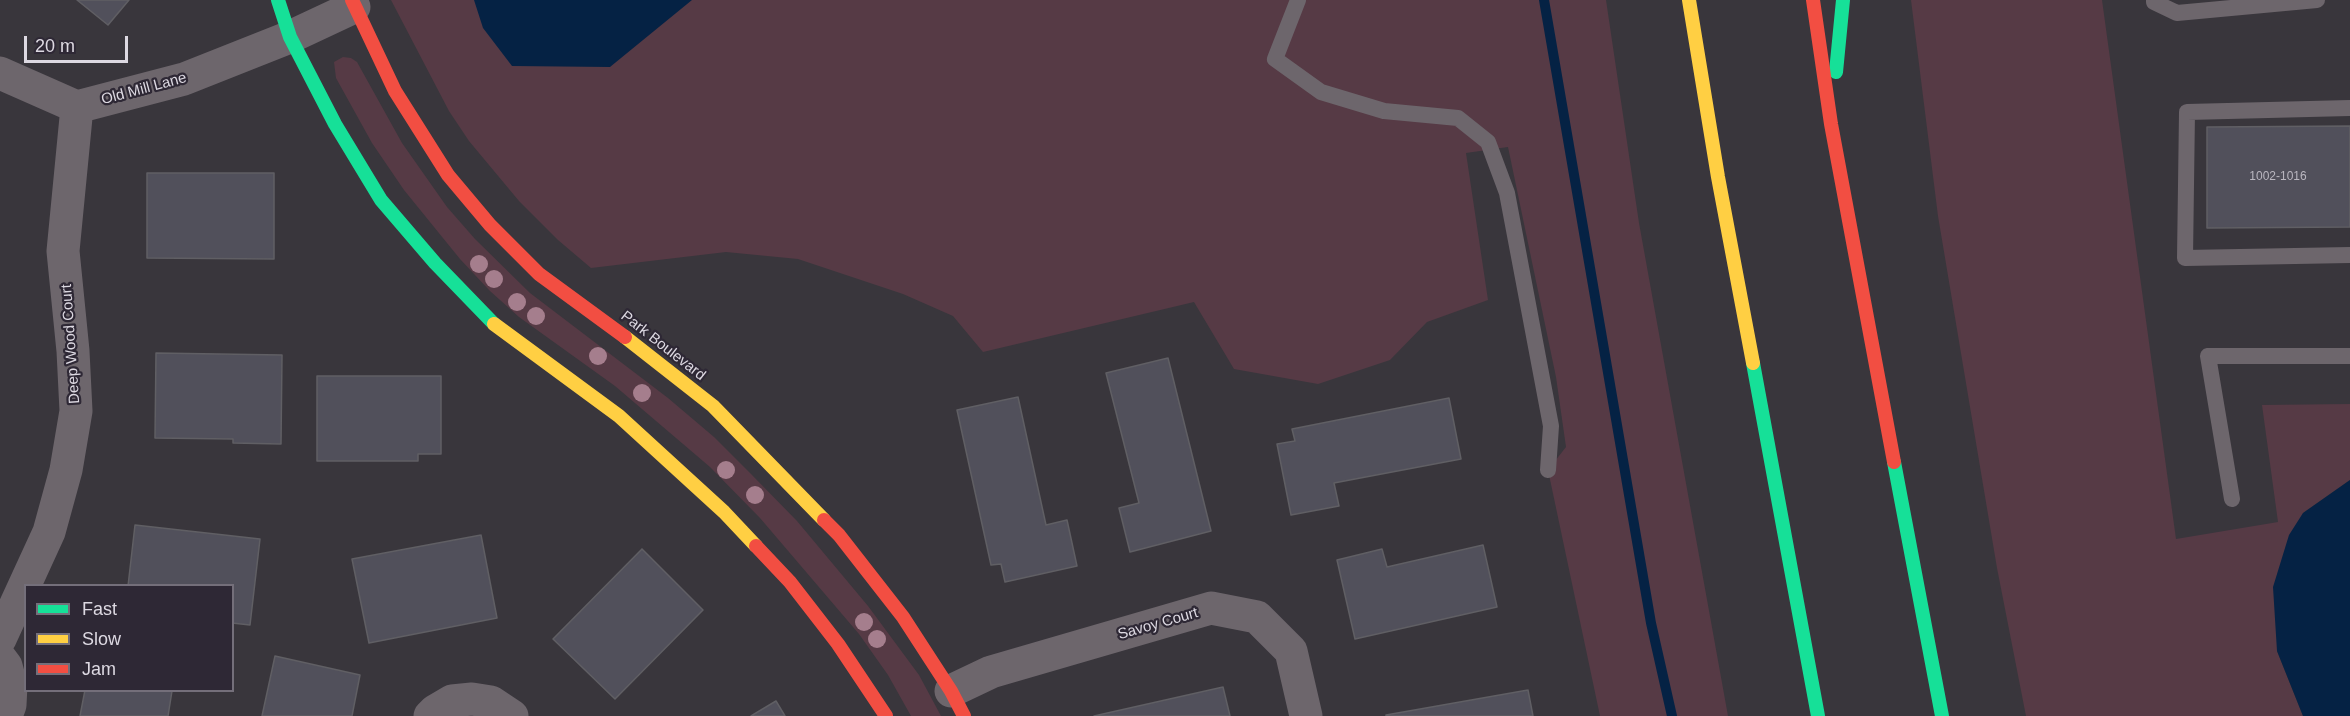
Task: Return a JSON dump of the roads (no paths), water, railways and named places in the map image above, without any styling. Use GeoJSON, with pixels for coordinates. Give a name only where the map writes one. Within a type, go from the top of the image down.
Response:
{"type":"FeatureCollection","features":[{"type":"Feature","properties":{"kind":"main road"},"geometry":{"type":"LineString","coordinates":[[278,0],[290,37],[335,124],[381,200],[435,263],[496,326],[619,416],[724,512],[790,582],[838,644],[885,716]]}},
{"type":"Feature","properties":{"kind":"main road"},"geometry":{"type":"LineString","coordinates":[[1689,0],[1718,177],[1818,716]]}},
{"type":"Feature","properties":{"kind":"main road"},"geometry":{"type":"LineString","coordinates":[[1813,0],[1831,124],[1942,716]]}},
{"type":"Feature","properties":{"kind":"main road"},"geometry":{"type":"LineString","coordinates":[[1831,124],[1843,0]]}},
{"type":"Feature","properties":{"kind":"main road","name":"Park Boulevard"},"geometry":{"type":"LineString","coordinates":[[353,3],[395,91],[448,175],[490,225],[539,274],[654,358],[721,414],[838,535],[903,617],[958,704]]}},
{"type":"Feature","properties":{"kind":"street","name":"Old Mill Lane"},"geometry":{"type":"LineString","coordinates":[[77,107],[184,79],[290,37],[353,3]]}},
{"type":"Feature","properties":{"kind":"street"},"geometry":{"type":"LineString","coordinates":[[0,73],[77,107]]}},
{"type":"Feature","properties":{"kind":"street","name":"Deep Wood Court"},"geometry":{"type":"LineString","coordinates":[[25,584],[49,532],[66,470],[76,411],[73,351],[63,251],[77,107]]}},
{"type":"Feature","properties":{"kind":"street","name":"Deep Wood Court"},"geometry":{"type":"LineString","coordinates":[[0,639],[24,587]]}},
{"type":"Feature","properties":{"kind":"street","name":"Savoy Court"},"geometry":{"type":"LineString","coordinates":[[958,704],[992,672],[1210,608],[1257,617],[1291,651],[1306,716]]}},
{"type":"Feature","properties":{"kind":"street"},"geometry":{"type":"LineString","coordinates":[[0,658],[6,666],[11,685],[10,705],[6,716]]}},
{"type":"Feature","properties":{"kind":"street"},"geometry":{"type":"LineString","coordinates":[[430,716],[452,701],[472,699],[491,702],[512,716]]}},
{"type":"Feature","properties":{"kind":"lane"},"geometry":{"type":"LineString","coordinates":[[1298,0],[1275,59],[1321,92],[1384,111],[1458,118],[1488,142],[1507,193],[1549,414],[1551,426],[1548,470]]}},
{"type":"Feature","properties":{"kind":"lane"},"geometry":{"type":"LineString","coordinates":[[2154,0],[2177,13],[2318,0]]}},
{"type":"Feature","properties":{"kind":"lane"},"geometry":{"type":"LineString","coordinates":[[2350,108],[2187,112],[2185,258],[2350,255]]}},
{"type":"Feature","properties":{"kind":"lane"},"geometry":{"type":"LineString","coordinates":[[2232,499],[2208,356],[2350,356]]}},
{"type":"Feature","properties":{"kind":"water"},"geometry":{"type":"Polygon","coordinates":[[[474,0],[692,0],[610,67],[512,66],[483,28],[474,0]]]}},
{"type":"Feature","properties":{"kind":"water"},"geometry":{"type":"Polygon","coordinates":[[[2350,480],[2350,716],[2303,716],[2277,651],[2273,587],[2289,535],[2303,513],[2350,480]]]}},
{"type":"Feature","properties":{"kind":"waterway"},"geometry":{"type":"LineString","coordinates":[[1544,0],[1651,623],[1672,716]]}}]}
